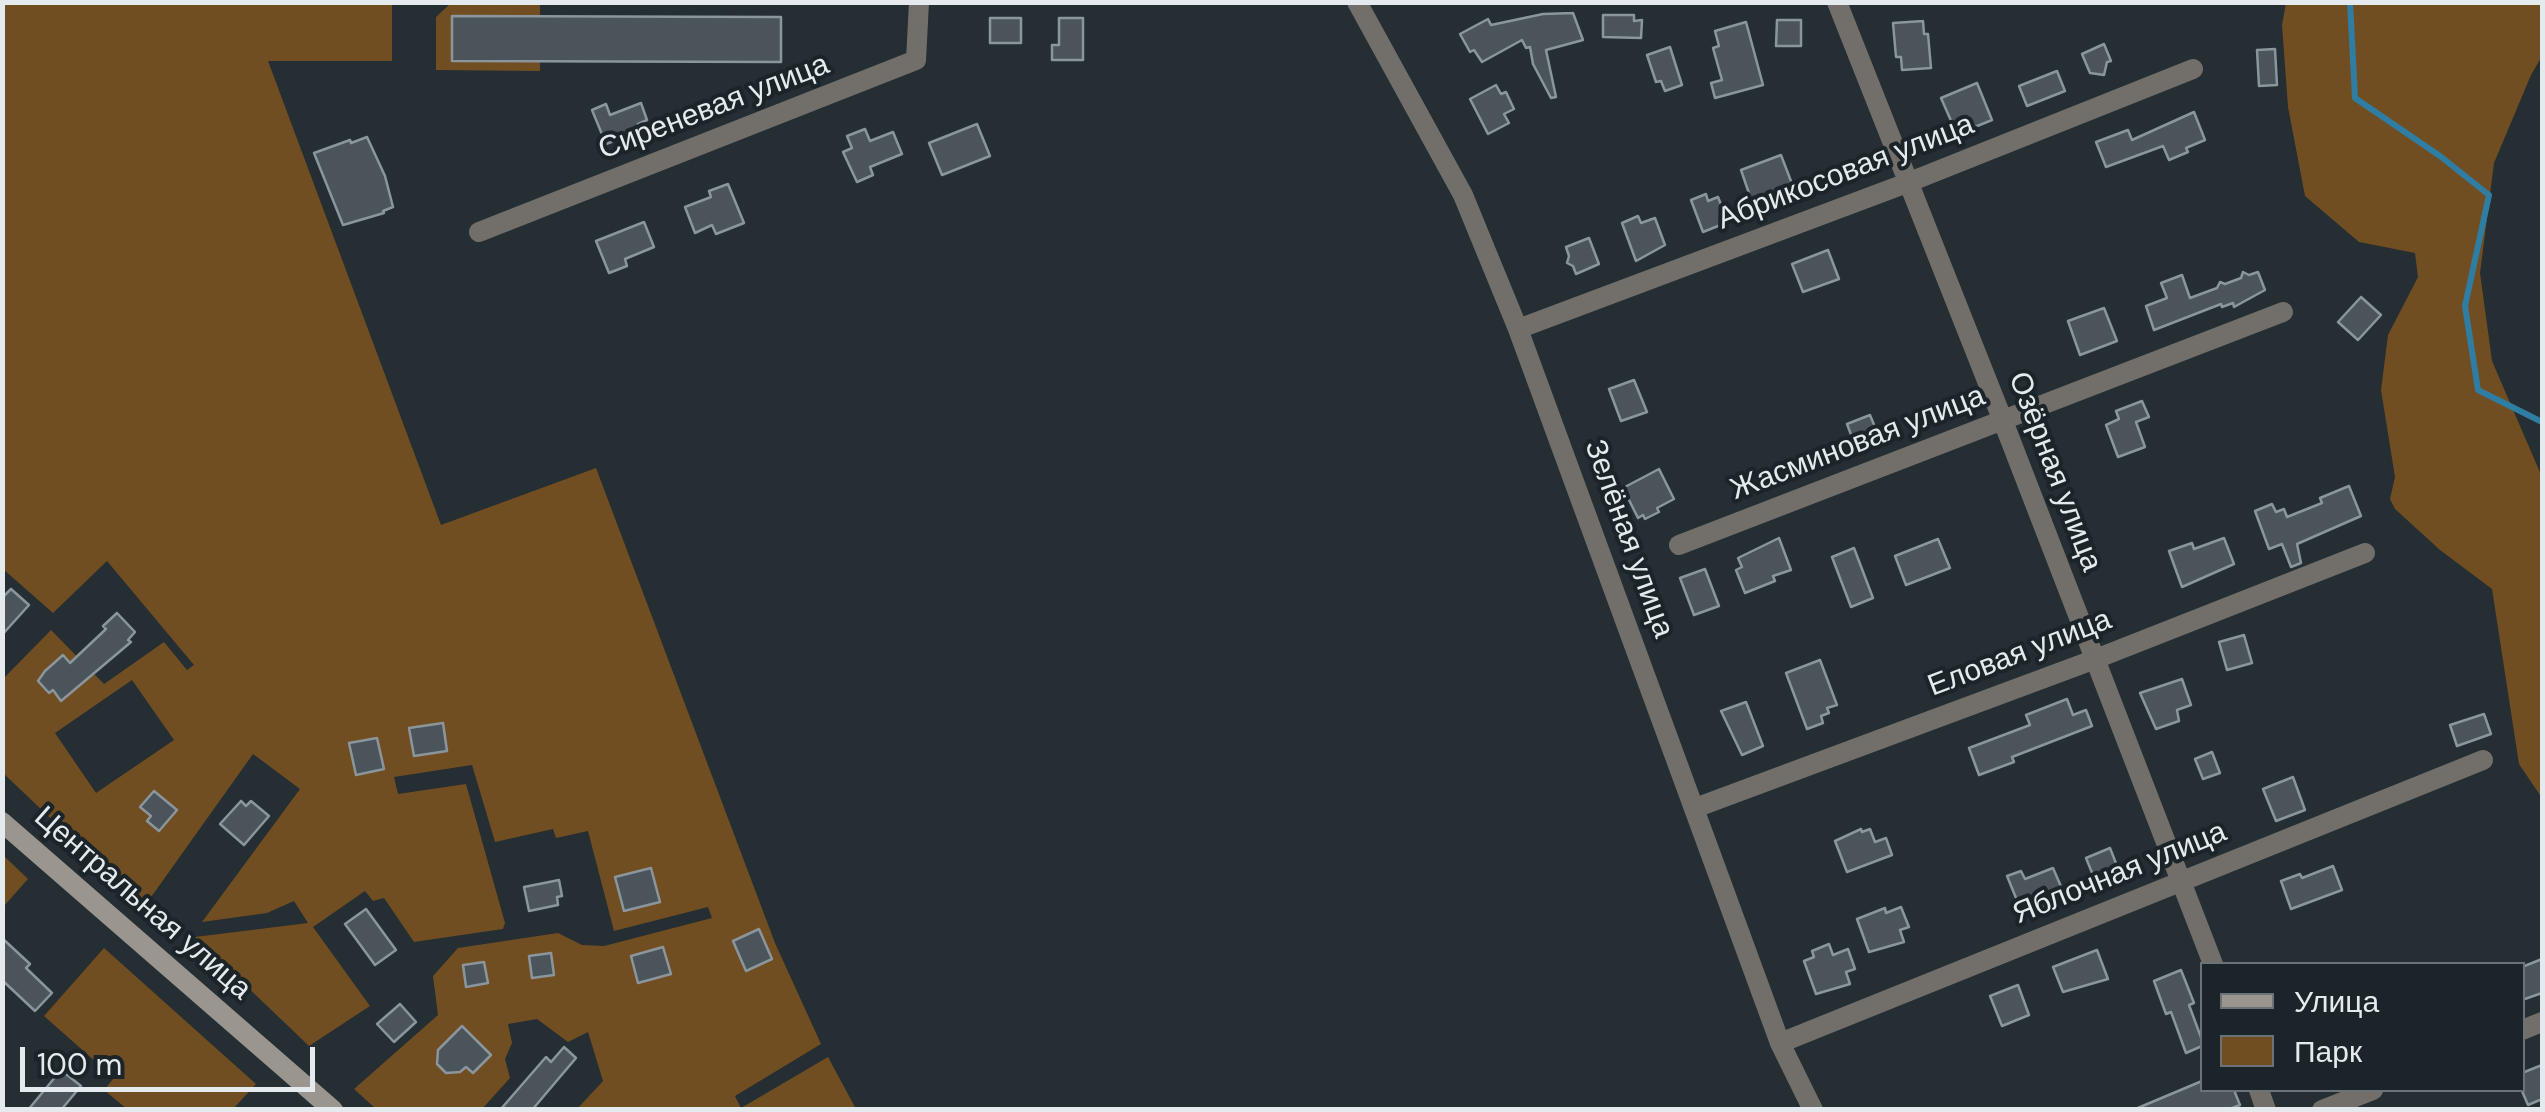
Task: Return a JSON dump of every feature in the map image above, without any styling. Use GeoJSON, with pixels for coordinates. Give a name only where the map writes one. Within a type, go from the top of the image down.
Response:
{"type":"FeatureCollection","features":[{"type":"Feature","properties":{"kind":"main road","name":"Центральная улица"},"geometry":{"type":"LineString","coordinates":[[2,822],[333,1110]]}},
{"type":"Feature","properties":{"kind":"street","name":"Сиреневая улица"},"geometry":{"type":"LineString","coordinates":[[479,232],[916,60],[919,2]]}},
{"type":"Feature","properties":{"kind":"street","name":"Зелёная улица"},"geometry":{"type":"LineString","coordinates":[[1357,2],[1463,195],[1518,329],[1780,1043],[1813,1110]]}},
{"type":"Feature","properties":{"kind":"street","name":"Озёрная улица"},"geometry":{"type":"LineString","coordinates":[[1836,2],[2212,962]]}},
{"type":"Feature","properties":{"kind":"street","name":"Абрикосовая улица"},"geometry":{"type":"LineString","coordinates":[[1518,329],[1907,183],[2193,69]]}},
{"type":"Feature","properties":{"kind":"street","name":"Жасминовая улица"},"geometry":{"type":"LineString","coordinates":[[1679,545],[2283,312]]}},
{"type":"Feature","properties":{"kind":"street","name":"Еловая улица"},"geometry":{"type":"LineString","coordinates":[[1695,808],[2365,554]]}},
{"type":"Feature","properties":{"kind":"street","name":"Яблочная улица"},"geometry":{"type":"LineString","coordinates":[[1780,1043],[2483,760]]}},
{"type":"Feature","properties":{"kind":"street"},"geometry":{"type":"LineString","coordinates":[[2322,1110],[2368,1092]]}},
{"type":"Feature","properties":{"kind":"green space"},"geometry":{"type":"Polygon","coordinates":[[[3,3],[392,3],[392,61],[268,61],[441,525],[596,468],[775,943],[821,1044],[735,1096],[741,1108],[828,1057],[856,1109],[577,1109],[603,1081],[588,1032],[568,1042],[537,1019],[508,1024],[512,1043],[505,1059],[510,1078],[482,1109],[376,1109],[354,1089],[438,1015],[433,976],[458,948],[558,933],[582,945],[604,946],[712,918],[708,907],[614,931],[588,831],[556,838],[553,829],[495,842],[472,765],[394,777],[398,794],[466,784],[505,923],[503,929],[414,942],[384,898],[373,901],[365,891],[313,927],[370,1006],[309,1046],[195,937],[308,923],[294,901],[267,913],[202,922],[300,789],[253,754],[144,907],[3,773],[3,679],[51,630],[104,684],[164,642],[187,670],[194,665],[107,561],[53,613],[3,569],[3,3]],[[132,680],[55,733],[96,793],[174,740],[132,680]]]}},
{"type":"Feature","properties":{"kind":"green space"},"geometry":{"type":"Polygon","coordinates":[[[451,3],[540,3],[540,71],[436,70],[436,17],[451,3]]]}},
{"type":"Feature","properties":{"kind":"green space"},"geometry":{"type":"Polygon","coordinates":[[[2286,3],[2542,3],[2542,56],[2494,163],[2480,273],[2492,361],[2542,477],[2542,798],[2519,764],[2492,589],[2440,550],[2395,509],[2390,499],[2395,477],[2381,390],[2388,335],[2418,277],[2415,253],[2359,242],[2305,196],[2288,107],[2282,25],[2286,3]]]}},
{"type":"Feature","properties":{"kind":"green space"},"geometry":{"type":"Polygon","coordinates":[[[3,855],[28,879],[3,907],[3,855]]]}},
{"type":"Feature","properties":{"kind":"green space"},"geometry":{"type":"Polygon","coordinates":[[[104,948],[256,1084],[233,1109],[127,1109],[104,1090],[114,1078],[44,1016],[104,948]]]}},
{"type":"Feature","properties":{"kind":"building"},"geometry":{"type":"Polygon","coordinates":[[[1573,13],[1583,40],[1546,50],[1556,97],[1551,98],[1533,64],[1530,47],[1526,48],[1522,40],[1482,62],[1474,50],[1470,52],[1460,34],[1488,19],[1491,25],[1543,14],[1573,13]]]}},
{"type":"Feature","properties":{"kind":"building"},"geometry":{"type":"Polygon","coordinates":[[[1603,15],[1634,15],[1634,21],[1642,20],[1641,38],[1603,37],[1603,15]]]}},
{"type":"Feature","properties":{"kind":"building"},"geometry":{"type":"Polygon","coordinates":[[[452,16],[781,17],[781,62],[452,61],[452,16]]]}},
{"type":"Feature","properties":{"kind":"building"},"geometry":{"type":"Polygon","coordinates":[[[990,18],[1021,18],[1021,43],[990,43],[990,18]]]}},
{"type":"Feature","properties":{"kind":"building"},"geometry":{"type":"Polygon","coordinates":[[[1059,18],[1083,18],[1083,60],[1052,60],[1052,45],[1059,45],[1059,18]]]}},
{"type":"Feature","properties":{"kind":"building"},"geometry":{"type":"Polygon","coordinates":[[[1777,20],[1801,20],[1801,46],[1776,46],[1777,20]]]}},
{"type":"Feature","properties":{"kind":"building"},"geometry":{"type":"Polygon","coordinates":[[[1923,21],[1931,68],[1902,70],[1901,57],[1896,57],[1893,23],[1923,21]]]}},
{"type":"Feature","properties":{"kind":"building"},"geometry":{"type":"Polygon","coordinates":[[[1746,22],[1763,85],[1715,98],[1711,83],[1722,80],[1713,48],[1719,46],[1715,31],[1746,22]]]}},
{"type":"Feature","properties":{"kind":"building"},"geometry":{"type":"Polygon","coordinates":[[[2104,44],[2111,61],[2107,62],[2104,75],[2090,73],[2082,54],[2104,44]]]}},
{"type":"Feature","properties":{"kind":"building"},"geometry":{"type":"Polygon","coordinates":[[[1670,47],[1682,85],[1665,91],[1661,81],[1656,82],[1647,55],[1670,47]]]}},
{"type":"Feature","properties":{"kind":"building"},"geometry":{"type":"Polygon","coordinates":[[[2275,49],[2277,85],[2259,86],[2257,50],[2275,49]]]}},
{"type":"Feature","properties":{"kind":"building"},"geometry":{"type":"Polygon","coordinates":[[[2057,71],[2065,91],[2027,106],[2019,86],[2057,71]]]}},
{"type":"Feature","properties":{"kind":"building"},"geometry":{"type":"Polygon","coordinates":[[[1977,83],[1992,120],[1960,133],[1941,98],[1977,83]]]}},
{"type":"Feature","properties":{"kind":"building"},"geometry":{"type":"Polygon","coordinates":[[[1496,85],[1501,94],[1506,92],[1514,109],[1504,114],[1509,123],[1488,134],[1470,99],[1496,85]]]}},
{"type":"Feature","properties":{"kind":"building"},"geometry":{"type":"Polygon","coordinates":[[[641,103],[647,120],[638,124],[641,131],[606,144],[592,110],[606,104],[610,115],[641,103]]]}},
{"type":"Feature","properties":{"kind":"building"},"geometry":{"type":"Polygon","coordinates":[[[2194,112],[2205,140],[2186,148],[2188,152],[2169,160],[2163,146],[2106,167],[2096,142],[2128,130],[2132,140],[2194,112]]]}},
{"type":"Feature","properties":{"kind":"building"},"geometry":{"type":"Polygon","coordinates":[[[977,124],[990,156],[942,175],[929,143],[977,124]]]}},
{"type":"Feature","properties":{"kind":"building"},"geometry":{"type":"Polygon","coordinates":[[[865,129],[870,141],[893,132],[902,154],[870,167],[873,175],[857,182],[843,152],[852,148],[847,136],[865,129]]]}},
{"type":"Feature","properties":{"kind":"building"},"geometry":{"type":"Polygon","coordinates":[[[367,137],[385,176],[393,207],[343,225],[314,153],[367,137]]]}},
{"type":"Feature","properties":{"kind":"building"},"geometry":{"type":"Polygon","coordinates":[[[1781,155],[1794,189],[1753,205],[1741,170],[1781,155]]]}},
{"type":"Feature","properties":{"kind":"building"},"geometry":{"type":"Polygon","coordinates":[[[728,184],[744,223],[716,234],[712,225],[695,233],[685,207],[711,197],[709,191],[728,184]]]}},
{"type":"Feature","properties":{"kind":"building"},"geometry":{"type":"Polygon","coordinates":[[[1706,194],[1708,201],[1718,197],[1728,222],[1703,232],[1691,200],[1706,194]]]}},
{"type":"Feature","properties":{"kind":"building"},"geometry":{"type":"Polygon","coordinates":[[[1638,216],[1641,223],[1655,218],[1665,245],[1636,261],[1622,223],[1638,216]]]}},
{"type":"Feature","properties":{"kind":"building"},"geometry":{"type":"Polygon","coordinates":[[[644,222],[654,247],[625,259],[627,266],[609,273],[596,241],[644,222]]]}},
{"type":"Feature","properties":{"kind":"building"},"geometry":{"type":"Polygon","coordinates":[[[1589,238],[1599,264],[1576,274],[1567,263],[1566,247],[1589,238]]]}},
{"type":"Feature","properties":{"kind":"building"},"geometry":{"type":"Polygon","coordinates":[[[1828,250],[1839,279],[1803,292],[1792,264],[1828,250]]]}},
{"type":"Feature","properties":{"kind":"building"},"geometry":{"type":"Polygon","coordinates":[[[2243,272],[2258,272],[2265,290],[2234,307],[2233,303],[2222,307],[2221,304],[2154,330],[2146,306],[2167,298],[2161,283],[2182,275],[2190,298],[2217,288],[2220,282],[2241,278],[2243,272]]]}},
{"type":"Feature","properties":{"kind":"building"},"geometry":{"type":"Polygon","coordinates":[[[2361,297],[2381,315],[2358,340],[2338,322],[2361,297]]]}},
{"type":"Feature","properties":{"kind":"building"},"geometry":{"type":"Polygon","coordinates":[[[2104,308],[2117,341],[2080,355],[2068,321],[2104,308]]]}},
{"type":"Feature","properties":{"kind":"building"},"geometry":{"type":"Polygon","coordinates":[[[1634,380],[1647,412],[1621,421],[1609,389],[1634,380]]]}},
{"type":"Feature","properties":{"kind":"building"},"geometry":{"type":"Polygon","coordinates":[[[2142,401],[2149,417],[2136,422],[2145,447],[2118,457],[2106,425],[2119,419],[2116,411],[2142,401]]]}},
{"type":"Feature","properties":{"kind":"building"},"geometry":{"type":"Polygon","coordinates":[[[1870,415],[1880,439],[1856,448],[1847,424],[1870,415]]]}},
{"type":"Feature","properties":{"kind":"building"},"geometry":{"type":"Polygon","coordinates":[[[1659,469],[1674,499],[1657,508],[1659,512],[1638,518],[1623,488],[1659,469]]]}},
{"type":"Feature","properties":{"kind":"building"},"geometry":{"type":"Polygon","coordinates":[[[2349,486],[2361,516],[2297,544],[2301,563],[2291,567],[2282,544],[2269,549],[2255,511],[2272,504],[2276,512],[2284,509],[2287,517],[2322,503],[2320,498],[2349,486]]]}},
{"type":"Feature","properties":{"kind":"building"},"geometry":{"type":"Polygon","coordinates":[[[1779,538],[1791,570],[1745,593],[1736,570],[1742,567],[1738,558],[1779,538]]]}},
{"type":"Feature","properties":{"kind":"building"},"geometry":{"type":"Polygon","coordinates":[[[2224,538],[2234,564],[2182,587],[2169,551],[2192,543],[2194,549],[2224,538]]]}},
{"type":"Feature","properties":{"kind":"building"},"geometry":{"type":"Polygon","coordinates":[[[1938,539],[1950,568],[1906,585],[1895,556],[1938,539]]]}},
{"type":"Feature","properties":{"kind":"building"},"geometry":{"type":"Polygon","coordinates":[[[1854,548],[1873,598],[1851,607],[1832,557],[1854,548]]]}},
{"type":"Feature","properties":{"kind":"building"},"geometry":{"type":"Polygon","coordinates":[[[1705,569],[1719,606],[1694,615],[1680,578],[1705,569]]]}},
{"type":"Feature","properties":{"kind":"building"},"geometry":{"type":"Polygon","coordinates":[[[11,589],[29,605],[2,635],[2,598],[11,589]]]}},
{"type":"Feature","properties":{"kind":"building"},"geometry":{"type":"Polygon","coordinates":[[[117,613],[135,632],[128,640],[131,642],[61,701],[53,690],[49,693],[38,681],[45,671],[63,655],[70,663],[117,613]]]}},
{"type":"Feature","properties":{"kind":"building"},"geometry":{"type":"Polygon","coordinates":[[[2244,635],[2252,663],[2227,670],[2219,642],[2244,635]]]}},
{"type":"Feature","properties":{"kind":"building"},"geometry":{"type":"Polygon","coordinates":[[[1820,660],[1837,705],[1827,708],[1829,713],[1821,716],[1823,723],[1807,729],[1786,673],[1820,660]]]}},
{"type":"Feature","properties":{"kind":"building"},"geometry":{"type":"Polygon","coordinates":[[[2182,679],[2191,705],[2177,710],[2179,721],[2156,729],[2140,693],[2182,679]]]}},
{"type":"Feature","properties":{"kind":"building"},"geometry":{"type":"Polygon","coordinates":[[[2067,699],[2073,715],[2086,710],[2092,726],[2012,757],[2014,762],[1979,775],[1969,748],[2030,725],[2026,715],[2067,699]]]}},
{"type":"Feature","properties":{"kind":"building"},"geometry":{"type":"Polygon","coordinates":[[[1746,702],[1763,746],[1742,755],[1721,711],[1746,702]]]}},
{"type":"Feature","properties":{"kind":"building"},"geometry":{"type":"Polygon","coordinates":[[[2484,714],[2491,734],[2457,746],[2450,725],[2484,714]]]}},
{"type":"Feature","properties":{"kind":"building"},"geometry":{"type":"Polygon","coordinates":[[[443,723],[447,751],[414,756],[409,728],[443,723]]]}},
{"type":"Feature","properties":{"kind":"building"},"geometry":{"type":"Polygon","coordinates":[[[377,738],[384,769],[356,775],[349,743],[377,738]]]}},
{"type":"Feature","properties":{"kind":"building"},"geometry":{"type":"Polygon","coordinates":[[[2212,752],[2220,773],[2203,779],[2195,759],[2212,752]]]}},
{"type":"Feature","properties":{"kind":"building"},"geometry":{"type":"Polygon","coordinates":[[[2293,777],[2305,810],[2276,821],[2263,789],[2293,777]]]}},
{"type":"Feature","properties":{"kind":"building"},"geometry":{"type":"Polygon","coordinates":[[[154,791],[177,810],[159,831],[147,821],[151,816],[140,807],[154,791]]]}},
{"type":"Feature","properties":{"kind":"building"},"geometry":{"type":"Polygon","coordinates":[[[241,801],[246,806],[251,801],[269,816],[244,845],[220,824],[241,801]]]}},
{"type":"Feature","properties":{"kind":"building"},"geometry":{"type":"Polygon","coordinates":[[[1870,829],[1875,842],[1886,838],[1892,855],[1847,872],[1835,841],[1870,829]]]}},
{"type":"Feature","properties":{"kind":"building"},"geometry":{"type":"Polygon","coordinates":[[[2110,848],[2121,876],[2097,885],[2086,858],[2110,848]]]}},
{"type":"Feature","properties":{"kind":"building"},"geometry":{"type":"Polygon","coordinates":[[[2333,866],[2342,890],[2291,909],[2281,881],[2333,866]]]}},
{"type":"Feature","properties":{"kind":"building"},"geometry":{"type":"Polygon","coordinates":[[[651,868],[660,902],[624,911],[615,877],[651,868]]]}},
{"type":"Feature","properties":{"kind":"building"},"geometry":{"type":"Polygon","coordinates":[[[2053,868],[2066,898],[2023,915],[2007,876],[2021,871],[2025,879],[2053,868]]]}},
{"type":"Feature","properties":{"kind":"building"},"geometry":{"type":"Polygon","coordinates":[[[559,880],[562,896],[557,897],[558,905],[529,911],[524,887],[559,880]]]}},
{"type":"Feature","properties":{"kind":"building"},"geometry":{"type":"Polygon","coordinates":[[[1901,907],[1909,927],[1900,930],[1904,942],[1869,952],[1857,919],[1885,908],[1886,913],[1901,907]]]}},
{"type":"Feature","properties":{"kind":"building"},"geometry":{"type":"Polygon","coordinates":[[[366,909],[396,950],[375,965],[345,924],[366,909]]]}},
{"type":"Feature","properties":{"kind":"building"},"geometry":{"type":"Polygon","coordinates":[[[759,929],[772,959],[746,971],[733,941],[759,929]]]}},
{"type":"Feature","properties":{"kind":"building"},"geometry":{"type":"Polygon","coordinates":[[[2,938],[30,964],[26,968],[52,993],[35,1011],[2,980],[2,938]]]}},
{"type":"Feature","properties":{"kind":"building"},"geometry":{"type":"Polygon","coordinates":[[[1829,944],[1833,955],[1848,949],[1855,969],[1846,972],[1850,984],[1816,994],[1804,961],[1814,957],[1812,951],[1829,944]]]}},
{"type":"Feature","properties":{"kind":"building"},"geometry":{"type":"Polygon","coordinates":[[[663,947],[671,974],[638,983],[631,956],[663,947]]]}},
{"type":"Feature","properties":{"kind":"building"},"geometry":{"type":"Polygon","coordinates":[[[2097,950],[2108,979],[2063,992],[2053,967],[2097,950]]]}},
{"type":"Feature","properties":{"kind":"building"},"geometry":{"type":"Polygon","coordinates":[[[551,953],[554,975],[532,978],[529,956],[551,953]]]}},
{"type":"Feature","properties":{"kind":"building"},"geometry":{"type":"Polygon","coordinates":[[[2542,959],[2542,993],[2525,999],[2525,966],[2542,959]]]}},
{"type":"Feature","properties":{"kind":"building"},"geometry":{"type":"Polygon","coordinates":[[[484,962],[488,983],[466,987],[463,965],[484,962]]]}},
{"type":"Feature","properties":{"kind":"building"},"geometry":{"type":"Polygon","coordinates":[[[2181,970],[2194,1003],[2189,1005],[2200,1035],[2200,1047],[2186,1053],[2154,981],[2181,970]]]}},
{"type":"Feature","properties":{"kind":"building"},"geometry":{"type":"Polygon","coordinates":[[[2018,985],[2029,1015],[2002,1026],[1990,996],[2018,985]]]}},
{"type":"Feature","properties":{"kind":"building"},"geometry":{"type":"Polygon","coordinates":[[[400,1004],[416,1022],[394,1042],[377,1024],[400,1004]]]}},
{"type":"Feature","properties":{"kind":"building"},"geometry":{"type":"Polygon","coordinates":[[[462,1026],[491,1055],[473,1073],[466,1067],[460,1072],[446,1073],[437,1064],[438,1050],[462,1026]]]}},
{"type":"Feature","properties":{"kind":"building"},"geometry":{"type":"Polygon","coordinates":[[[564,1047],[576,1058],[532,1110],[500,1110],[546,1057],[551,1062],[564,1047]]]}},
{"type":"Feature","properties":{"kind":"building"},"geometry":{"type":"Polygon","coordinates":[[[2542,1065],[2542,1099],[2528,1105],[2522,1092],[2525,1072],[2542,1065]]]}},
{"type":"Feature","properties":{"kind":"building"},"geometry":{"type":"Polygon","coordinates":[[[61,1070],[81,1086],[61,1110],[28,1110],[61,1070]]]}},
{"type":"Feature","properties":{"kind":"building"},"geometry":{"type":"Polygon","coordinates":[[[2200,1082],[2200,1092],[2235,1092],[2240,1105],[2227,1110],[2133,1110],[2200,1082]]]}},
{"type":"Feature","properties":{"kind":"waterway"},"geometry":{"type":"LineString","coordinates":[[2350,2],[2355,98],[2489,195],[2465,306],[2478,390],[2542,422]]}}]}
